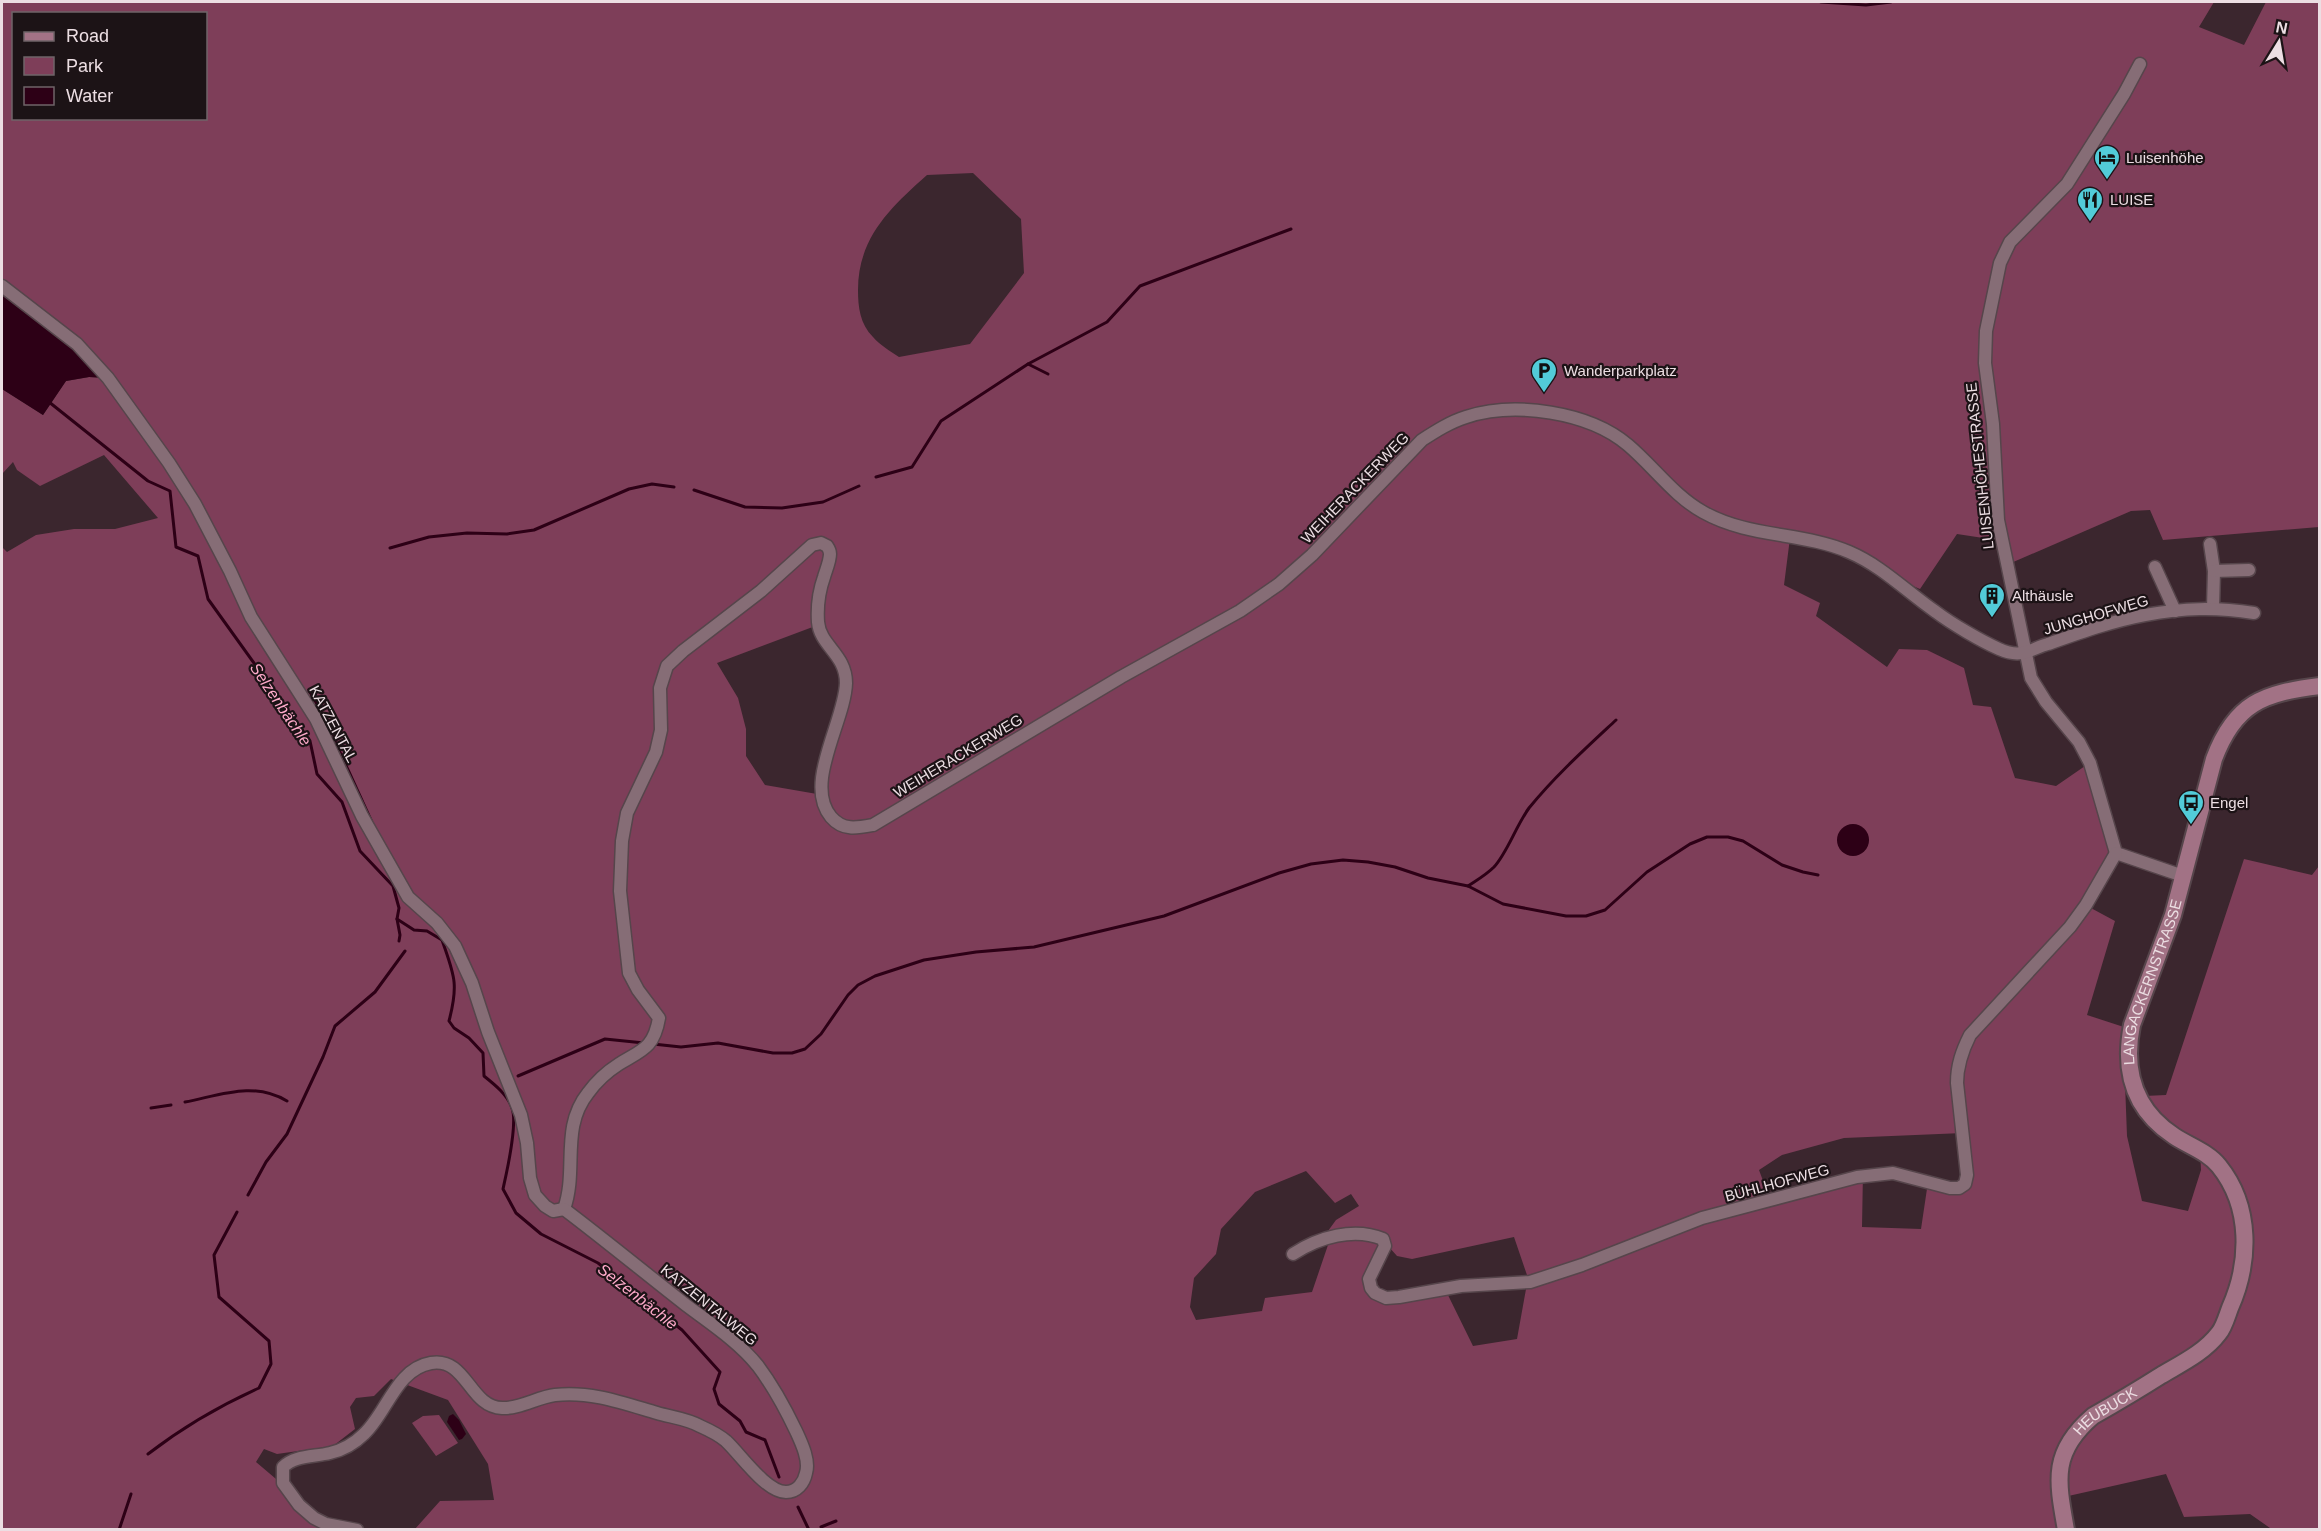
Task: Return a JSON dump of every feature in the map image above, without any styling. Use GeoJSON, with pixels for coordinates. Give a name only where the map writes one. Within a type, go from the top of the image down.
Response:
{"type":"FeatureCollection","features":[{"type":"Feature","properties":{"kind":"street","name":"LUISENHÖHESTRASSE"},"geometry":{"type":"LineString","coordinates":[[2116,853],[2090,763],[2079,742],[2046,702],[2031,678],[1998,520],[1993,424],[1985,363],[1986,331],[1991,298],[2000,263],[2010,242],[2067,184],[2124,94],[2140,64]]}},
{"type":"Feature","properties":{"kind":"street","name":"KATZENTAL"},"geometry":{"type":"LineString","coordinates":[[2,286],[77,344],[114,387],[169,463],[195,504],[230,571],[250,617],[316,719],[362,816],[408,897],[436,923],[455,946],[472,983],[488,1032],[521,1115],[527,1143],[530,1178],[535,1195],[553,1211],[564,1209]]}},
{"type":"Feature","properties":{"kind":"street","name":"WEIHERACKERWEG"},"geometry":{"type":"LineString","coordinates":[[564,1209],[570,1192],[570,1144],[575,1115],[587,1093],[617,1065],[647,1046],[657,1032],[659,1018],[638,990],[629,973],[620,891],[622,841],[627,813],[648,771],[661,730],[660,688],[667,666],[761,591],[812,545],[821,543],[827,546],[830,553],[818,607],[818,625],[822,637],[834,650],[843,666],[846,681],[844,696],[826,756],[822,786],[824,807],[837,822],[854,829],[873,825],[1121,677],[1240,611],[1279,584],[1312,555],[1422,440],[1443,426],[1482,413],[1508,410],[1561,415],[1611,432],[1629,446],[1683,499],[1705,513],[1743,528],[1847,551],[1867,560],[1937,614],[1958,626],[1999,649],[2013,654],[2026,652]]}},
{"type":"Feature","properties":{"kind":"street"},"geometry":{"type":"LineString","coordinates":[[2210,544],[2214,571],[2212,608]]}},
{"type":"Feature","properties":{"kind":"street","name":"JUNGHOFWEG"},"geometry":{"type":"LineString","coordinates":[[2155,567],[2175,610]]}},
{"type":"Feature","properties":{"kind":"street"},"geometry":{"type":"LineString","coordinates":[[2214,571],[2249,570]]}},
{"type":"Feature","properties":{"kind":"street","name":"JUNGHOFWEG"},"geometry":{"type":"LineString","coordinates":[[2026,652],[2123,621],[2175,610],[2212,608],[2254,613]]}},
{"type":"Feature","properties":{"kind":"street","name":"LANGACKERNSTRASSE"},"geometry":{"type":"LineString","coordinates":[[2219,1333],[2238,1290],[2244,1262],[2245,1226],[2235,1190],[2218,1164],[2200,1150],[2173,1136],[2143,1106],[2131,1083],[2127,1059],[2132,1025],[2165,939],[2214,759],[2222,739],[2230,725],[2251,704],[2292,689],[2319,686]]}},
{"type":"Feature","properties":{"kind":"street"},"geometry":{"type":"LineString","coordinates":[[2116,853],[2184,876]]}},
{"type":"Feature","properties":{"kind":"street","name":"BÜHLHOFWEG"},"geometry":{"type":"LineString","coordinates":[[1293,1254],[1319,1239],[1369,1234],[1383,1239],[1385,1246],[1369,1279],[1371,1288],[1375,1293],[1386,1298],[1399,1297],[1461,1286],[1530,1282],[1582,1265],[1702,1218],[1857,1177],[1893,1173],[1950,1188],[1959,1188],[1965,1184],[1967,1175],[1958,1083],[1958,1068],[1962,1051],[1970,1035],[2070,927],[2086,905],[2116,853]]}},
{"type":"Feature","properties":{"kind":"street","name":"KATZENTALWEG"},"geometry":{"type":"LineString","coordinates":[[357,1530],[326,1524],[314,1518],[299,1505],[283,1483],[283,1467],[295,1459],[330,1453],[352,1444],[378,1419],[410,1372],[421,1365],[439,1362],[452,1366],[464,1376],[480,1399],[488,1405],[503,1408],[554,1395],[583,1394],[607,1398],[697,1424],[724,1439],[762,1479],[776,1490],[788,1492],[799,1487],[804,1481],[807,1469],[802,1443],[787,1411],[756,1364],[728,1338],[564,1209]]}},
{"type":"Feature","properties":{"kind":"street","name":"HEUBUCK"},"geometry":{"type":"LineString","coordinates":[[2066,1530],[2058,1471],[2067,1446],[2078,1429],[2093,1416],[2194,1356],[2219,1333]]}},
{"type":"Feature","properties":{"kind":"green space"},"geometry":{"type":"Polygon","coordinates":[[[2,2],[2214,2],[2199,27],[2244,45],[2266,2],[2319,2],[2319,527],[2163,540],[2150,510],[2131,511],[2011,563],[2003,541],[1957,534],[1920,589],[1891,577],[1867,560],[1790,538],[1784,585],[1820,603],[1816,616],[1887,667],[1899,649],[1927,650],[1964,668],[1973,705],[1991,707],[2015,778],[2056,786],[2085,766],[2111,853],[2089,907],[2115,921],[2087,1015],[2133,1030],[2144,1096],[2166,1095],[2244,859],[2312,875],[2319,866],[2319,1529],[2269,1529],[2250,1514],[2184,1517],[2166,1474],[2055,1499],[2060,1530],[415,1529],[440,1501],[494,1500],[488,1464],[448,1400],[391,1379],[374,1396],[356,1398],[350,1407],[355,1429],[333,1446],[277,1454],[264,1449],[256,1462],[335,1529],[2,1529],[2,547],[7,552],[36,535],[74,529],[115,529],[158,518],[104,455],[40,486],[17,470],[13,462],[2,474],[2,389],[43,415],[66,381],[89,377],[106,378],[2,286],[2,2]],[[973,173],[927,175],[879,225],[870,239],[859,271],[859,309],[863,321],[876,340],[899,357],[970,344],[1024,273],[1021,219],[973,173]],[[818,625],[717,663],[738,698],[746,729],[746,756],[765,785],[817,794],[846,681],[818,625]],[[2125,1083],[2127,1136],[2142,1201],[2188,1211],[2201,1170],[2200,1150],[2125,1083]],[[1963,1133],[1844,1138],[1782,1155],[1759,1170],[1769,1197],[1863,1172],[1862,1227],[1921,1229],[1928,1182],[1965,1184],[1963,1133]],[[1306,1171],[1255,1192],[1221,1229],[1216,1254],[1194,1278],[1190,1307],[1196,1320],[1262,1311],[1265,1298],[1312,1292],[1328,1245],[1328,1231],[1336,1220],[1359,1206],[1351,1194],[1335,1203],[1306,1171]],[[1514,1237],[1412,1259],[1397,1256],[1389,1247],[1372,1283],[1385,1294],[1446,1291],[1473,1346],[1517,1339],[1528,1278],[1514,1237]]]}},
{"type":"Feature","properties":{"kind":"green space"},"geometry":{"type":"Polygon","coordinates":[[[439,1415],[458,1443],[436,1456],[412,1423],[423,1416],[439,1415]]]}},
{"type":"Feature","properties":{"kind":"water"},"geometry":{"type":"Polygon","coordinates":[[[2,286],[108,378],[89,377],[66,381],[43,415],[2,389],[2,286]]]}},
{"type":"Feature","properties":{"kind":"water"},"geometry":{"type":"Polygon","coordinates":[[[1853,824],[1864,829],[1869,840],[1864,851],[1853,856],[1842,851],[1837,840],[1842,829],[1853,824]]]}},
{"type":"Feature","properties":{"kind":"water"},"geometry":{"type":"Polygon","coordinates":[[[453,1414],[466,1434],[459,1440],[447,1422],[449,1416],[453,1414]]]}},
{"type":"Feature","properties":{"kind":"waterway"},"geometry":{"type":"LineString","coordinates":[[1821,2],[1866,5],[1891,2]]}},
{"type":"Feature","properties":{"kind":"waterway"},"geometry":{"type":"LineString","coordinates":[[876,477],[912,467],[941,421],[1028,364],[1107,322],[1140,286],[1291,229]]}},
{"type":"Feature","properties":{"kind":"waterway"},"geometry":{"type":"LineString","coordinates":[[1028,364],[1048,374]]}},
{"type":"Feature","properties":{"kind":"waterway","name":"Selzenbächle"},"geometry":{"type":"LineString","coordinates":[[49,402],[148,481],[170,491],[176,547],[198,556],[208,599],[310,741],[317,774],[342,802],[360,851],[393,886],[399,908],[397,919],[414,930],[427,931],[442,940],[454,979],[454,997],[449,1021],[483,1053],[484,1076],[504,1094],[514,1115],[513,1136],[503,1189],[516,1213],[541,1234],[598,1263],[682,1330],[720,1372],[714,1389],[719,1404],[740,1421],[746,1432],[765,1440],[779,1477]]}},
{"type":"Feature","properties":{"kind":"waterway"},"geometry":{"type":"LineString","coordinates":[[390,548],[429,537],[467,533],[507,534],[534,530],[629,489],[652,484],[674,487]]}},
{"type":"Feature","properties":{"kind":"waterway"},"geometry":{"type":"LineString","coordinates":[[694,490],[745,507],[782,508],[823,502],[859,486]]}},
{"type":"Feature","properties":{"kind":"waterway"},"geometry":{"type":"LineString","coordinates":[[310,692],[323,715],[371,820]]}},
{"type":"Feature","properties":{"kind":"waterway"},"geometry":{"type":"LineString","coordinates":[[1468,886],[1488,873],[1499,861],[1524,815],[1539,796],[1616,720]]}},
{"type":"Feature","properties":{"kind":"waterway"},"geometry":{"type":"LineString","coordinates":[[653,1044],[681,1047],[718,1043],[773,1053],[792,1053],[805,1049],[821,1034],[848,995],[858,985],[875,976],[924,960],[976,952],[1034,947],[1164,916],[1279,873],[1311,864],[1343,860],[1395,867],[1428,878],[1468,886],[1503,904],[1566,916],[1586,916],[1605,910],[1647,872],[1690,844],[1707,837],[1728,837],[1743,841],[1782,865],[1818,875]]}},
{"type":"Feature","properties":{"kind":"waterway"},"geometry":{"type":"LineString","coordinates":[[397,919],[399,941]]}},
{"type":"Feature","properties":{"kind":"waterway"},"geometry":{"type":"LineString","coordinates":[[248,1195],[266,1162],[287,1134],[335,1026],[375,992],[405,951]]}},
{"type":"Feature","properties":{"kind":"waterway"},"geometry":{"type":"LineString","coordinates":[[518,1076],[605,1039],[644,1043]]}},
{"type":"Feature","properties":{"kind":"waterway"},"geometry":{"type":"LineString","coordinates":[[185,1102],[237,1091],[262,1092],[287,1101]]}},
{"type":"Feature","properties":{"kind":"waterway"},"geometry":{"type":"LineString","coordinates":[[151,1108],[171,1105]]}},
{"type":"Feature","properties":{"kind":"waterway"},"geometry":{"type":"LineString","coordinates":[[148,1454],[202,1418],[259,1388],[271,1364],[269,1341],[219,1297],[214,1255],[237,1212]]}},
{"type":"Feature","properties":{"kind":"waterway"},"geometry":{"type":"LineString","coordinates":[[119,1530],[131,1494]]}},
{"type":"Feature","properties":{"kind":"waterway","name":"Selzenbächle"},"geometry":{"type":"LineString","coordinates":[[798,1507],[809,1530]]}},
{"type":"Feature","properties":{"kind":"waterway"},"geometry":{"type":"LineString","coordinates":[[821,1527],[836,1521]]}},
{"type":"Feature","properties":{"kind":"place","name":"Luisenhöhe"},"geometry":{"type":"Point","coordinates":[2107,181]}},
{"type":"Feature","properties":{"kind":"place","name":"LUISE"},"geometry":{"type":"Point","coordinates":[2090,223]}},
{"type":"Feature","properties":{"kind":"place","name":"Wanderparkplatz"},"geometry":{"type":"Point","coordinates":[1544,394]}},
{"type":"Feature","properties":{"kind":"place","name":"Althäusle"},"geometry":{"type":"Point","coordinates":[1992,619]}},
{"type":"Feature","properties":{"kind":"place","name":"Engel"},"geometry":{"type":"Point","coordinates":[2191,826]}}]}
